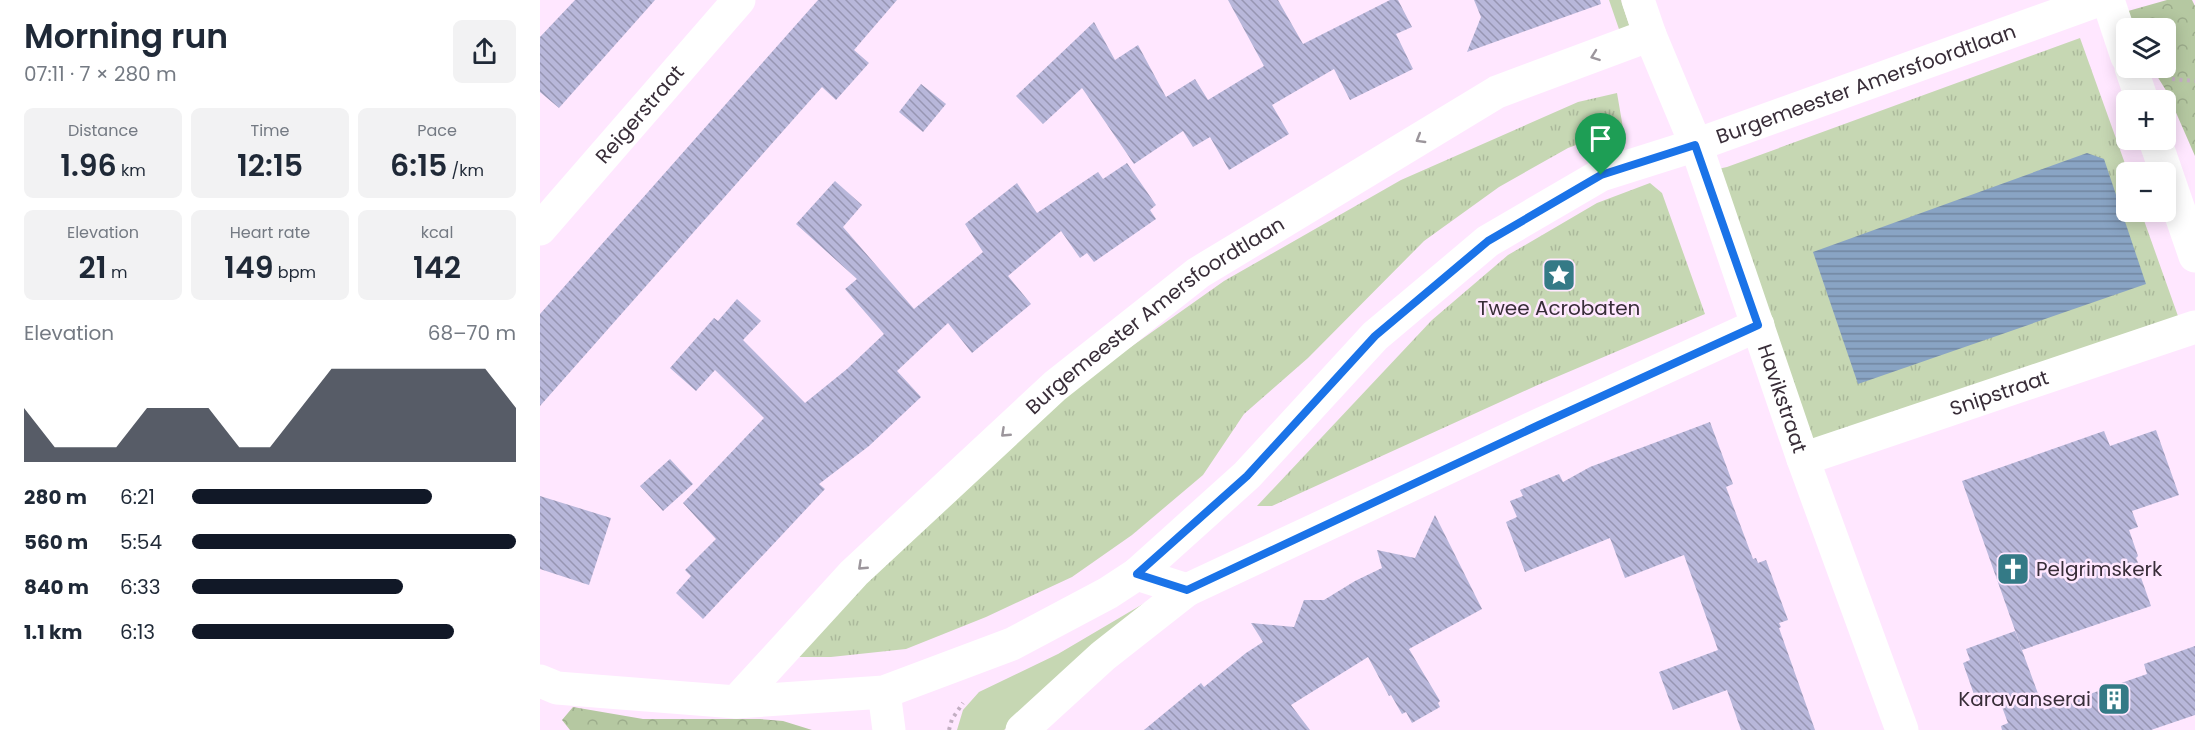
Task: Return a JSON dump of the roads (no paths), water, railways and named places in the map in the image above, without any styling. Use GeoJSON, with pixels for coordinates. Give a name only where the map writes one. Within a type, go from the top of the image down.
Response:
{"type":"FeatureCollection","features":[{"type":"Feature","properties":{"kind":"street","name":"Reigerstraat"},"geometry":{"type":"LineString","coordinates":[[540,229],[739,0]]}},
{"type":"Feature","properties":{"kind":"street","name":"Havikstraat"},"geometry":{"type":"LineString","coordinates":[[1638,0],[1695,145],[1803,459],[1902,730]]}},
{"type":"Feature","properties":{"kind":"street","name":"Burgemeester Amersfoordtlaan"},"geometry":{"type":"LineString","coordinates":[[540,681],[557,688],[736,702],[884,692],[1012,644],[1108,593],[1137,574],[1247,476],[1375,336],[1488,241],[1601,175],[1695,145],[2099,0]]}},
{"type":"Feature","properties":{"kind":"street"},"geometry":{"type":"LineString","coordinates":[[2108,0],[2116,24]]}},
{"type":"Feature","properties":{"kind":"street","name":"Burgemeester Amersfoordtlaan"},"geometry":{"type":"LineString","coordinates":[[736,702],[854,573],[1055,386],[1198,273],[1497,92],[1650,35]]}},
{"type":"Feature","properties":{"kind":"street"},"geometry":{"type":"LineString","coordinates":[[2158,150],[2195,256]]}},
{"type":"Feature","properties":{"kind":"street"},"geometry":{"type":"LineString","coordinates":[[1022,730],[1103,656],[1187,590],[1758,325]]}},
{"type":"Feature","properties":{"kind":"street","name":"Snipstraat"},"geometry":{"type":"LineString","coordinates":[[1803,459],[2195,327]]}},
{"type":"Feature","properties":{"kind":"street"},"geometry":{"type":"LineString","coordinates":[[1137,574],[1187,590]]}},
{"type":"Feature","properties":{"kind":"street"},"geometry":{"type":"LineString","coordinates":[[884,692],[889,730]]}},
{"type":"Feature","properties":{"kind":"water"},"geometry":{"type":"Polygon","coordinates":[[[2087,153],[2104,159],[2116,195],[2116,222],[2125,222],[2146,284],[1858,384],[1813,252],[2087,153]]]}},
{"type":"Feature","properties":{"kind":"place","name":"Twee Acrobaten"},"geometry":{"type":"Point","coordinates":[1559,275]}},
{"type":"Feature","properties":{"kind":"place","name":"Pelgrimskerk"},"geometry":{"type":"Point","coordinates":[2013,569]}},
{"type":"Feature","properties":{"kind":"place","name":"Karavanserai"},"geometry":{"type":"Point","coordinates":[2114,699]}}]}
